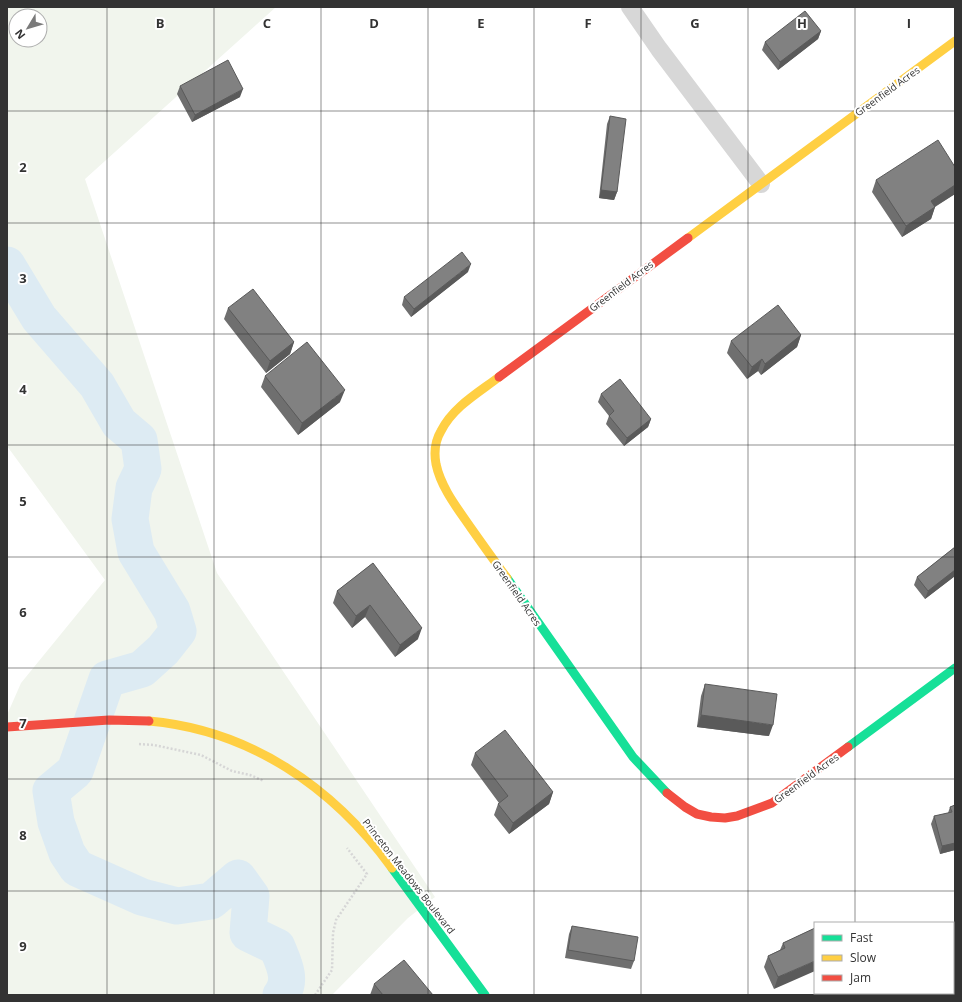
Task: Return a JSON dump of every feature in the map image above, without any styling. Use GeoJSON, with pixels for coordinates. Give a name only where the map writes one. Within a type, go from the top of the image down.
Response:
{"type":"FeatureCollection","features":[{"type":"Feature","properties":{"kind":"street"},"geometry":{"type":"LineString","coordinates":[[630,7],[659,49],[761,184]]}},
{"type":"Feature","properties":{"kind":"street","name":"Greenfield Acres"},"geometry":{"type":"LineString","coordinates":[[955,41],[460,406],[448,418],[443,426],[435,444],[434,458],[438,473],[455,505],[633,757],[654,780],[689,810],[707,816],[725,818],[742,815],[772,803],[955,668]]}},
{"type":"Feature","properties":{"kind":"street","name":"Princeton Meadows Boulevard"},"geometry":{"type":"LineString","coordinates":[[7,727],[126,720],[170,723],[198,728],[233,740],[293,771],[330,799],[348,816],[382,856],[486,995]]}},
{"type":"Feature","properties":{"kind":"path"},"geometry":{"type":"LineString","coordinates":[[136,743],[201,755],[232,771],[250,775],[268,784]]}},
{"type":"Feature","properties":{"kind":"path"},"geometry":{"type":"LineString","coordinates":[[315,995],[332,970],[334,960],[333,933],[336,920],[367,874],[346,847]]}},
{"type":"Feature","properties":{"kind":"shaded area"},"geometry":{"type":"Polygon","coordinates":[[[7,7],[276,7],[85,179],[217,573],[435,897],[408,918],[332,995],[7,995],[7,715],[21,683],[105,580],[7,446],[7,7]]]}},
{"type":"Feature","properties":{"kind":"building"},"geometry":{"type":"Polygon","coordinates":[[[805,11],[821,31],[780,62],[765,42],[805,11]]]}},
{"type":"Feature","properties":{"kind":"building"},"geometry":{"type":"Polygon","coordinates":[[[228,60],[243,89],[195,115],[180,86],[228,60]]]}},
{"type":"Feature","properties":{"kind":"building"},"geometry":{"type":"Polygon","coordinates":[[[610,116],[626,119],[617,192],[601,190],[610,116]]]}},
{"type":"Feature","properties":{"kind":"building"},"geometry":{"type":"Polygon","coordinates":[[[938,140],[955,167],[955,185],[931,201],[935,207],[906,226],[876,180],[938,140]]]}},
{"type":"Feature","properties":{"kind":"building"},"geometry":{"type":"Polygon","coordinates":[[[462,252],[471,264],[414,309],[404,297],[462,252]]]}},
{"type":"Feature","properties":{"kind":"building"},"geometry":{"type":"Polygon","coordinates":[[[253,289],[294,342],[270,361],[228,308],[253,289]]]}},
{"type":"Feature","properties":{"kind":"building"},"geometry":{"type":"Polygon","coordinates":[[[778,305],[801,335],[765,364],[762,359],[752,367],[731,341],[778,305]]]}},
{"type":"Feature","properties":{"kind":"building"},"geometry":{"type":"Polygon","coordinates":[[[307,342],[345,390],[302,423],[265,376],[307,342]]]}},
{"type":"Feature","properties":{"kind":"building"},"geometry":{"type":"Polygon","coordinates":[[[620,379],[651,419],[627,438],[609,416],[614,411],[601,394],[620,379]]]}},
{"type":"Feature","properties":{"kind":"building"},"geometry":{"type":"Polygon","coordinates":[[[955,547],[955,570],[928,591],[917,577],[955,547]]]}},
{"type":"Feature","properties":{"kind":"building"},"geometry":{"type":"Polygon","coordinates":[[[373,563],[422,628],[400,645],[370,605],[356,616],[337,591],[373,563]]]}},
{"type":"Feature","properties":{"kind":"building"},"geometry":{"type":"Polygon","coordinates":[[[705,684],[777,694],[773,725],[701,715],[705,684]]]}},
{"type":"Feature","properties":{"kind":"building"},"geometry":{"type":"Polygon","coordinates":[[[505,730],[553,792],[513,823],[498,804],[508,796],[475,753],[505,730]]]}},
{"type":"Feature","properties":{"kind":"building"},"geometry":{"type":"Polygon","coordinates":[[[955,805],[955,843],[942,846],[934,816],[952,812],[950,807],[955,805]]]}},
{"type":"Feature","properties":{"kind":"building"},"geometry":{"type":"Polygon","coordinates":[[[572,926],[638,937],[634,961],[568,950],[572,926]]]}},
{"type":"Feature","properties":{"kind":"building"},"geometry":{"type":"Polygon","coordinates":[[[814,928],[814,961],[778,977],[768,956],[785,948],[783,943],[814,928]]]}},
{"type":"Feature","properties":{"kind":"building"},"geometry":{"type":"Polygon","coordinates":[[[404,960],[433,995],[383,995],[374,984],[404,960]]]}},
{"type":"Feature","properties":{"kind":"waterway"},"geometry":{"type":"LineString","coordinates":[[7,265],[39,318],[97,385],[119,423],[139,440],[143,469],[134,488],[130,519],[136,552],[172,611],[178,631],[163,650],[142,669],[107,679],[75,771],[51,791],[56,822],[67,853],[77,868],[142,897],[177,906],[211,901],[238,878],[251,896],[248,933],[277,947],[282,959],[287,977],[285,989],[281,995]]}},
{"type":"Feature","properties":{"kind":"traffic: fast"},"geometry":{"type":"LineString","coordinates":[[507,578],[633,757],[667,793]]}},
{"type":"Feature","properties":{"kind":"traffic: fast"},"geometry":{"type":"LineString","coordinates":[[848,747],[955,668]]}},
{"type":"Feature","properties":{"kind":"traffic: fast"},"geometry":{"type":"LineString","coordinates":[[392,868],[485,995]]}},
{"type":"Feature","properties":{"kind":"traffic: slow"},"geometry":{"type":"LineString","coordinates":[[688,238],[955,41]]}},
{"type":"Feature","properties":{"kind":"traffic: slow"},"geometry":{"type":"LineString","coordinates":[[499,377],[467,401],[446,422],[436,443],[435,456],[438,473],[450,498],[507,578]]}},
{"type":"Feature","properties":{"kind":"traffic: slow"},"geometry":{"type":"LineString","coordinates":[[149,721],[186,727],[221,736],[255,750],[286,768],[316,788],[343,812],[369,839],[392,868]]}},
{"type":"Feature","properties":{"kind":"traffic: jam"},"geometry":{"type":"LineString","coordinates":[[499,377],[688,238]]}},
{"type":"Feature","properties":{"kind":"traffic: jam"},"geometry":{"type":"LineString","coordinates":[[7,727],[109,720],[149,721]]}},
{"type":"Feature","properties":{"kind":"traffic: jam"},"geometry":{"type":"LineString","coordinates":[[667,793],[697,814],[725,818],[737,816],[772,803],[848,747]]}}]}
